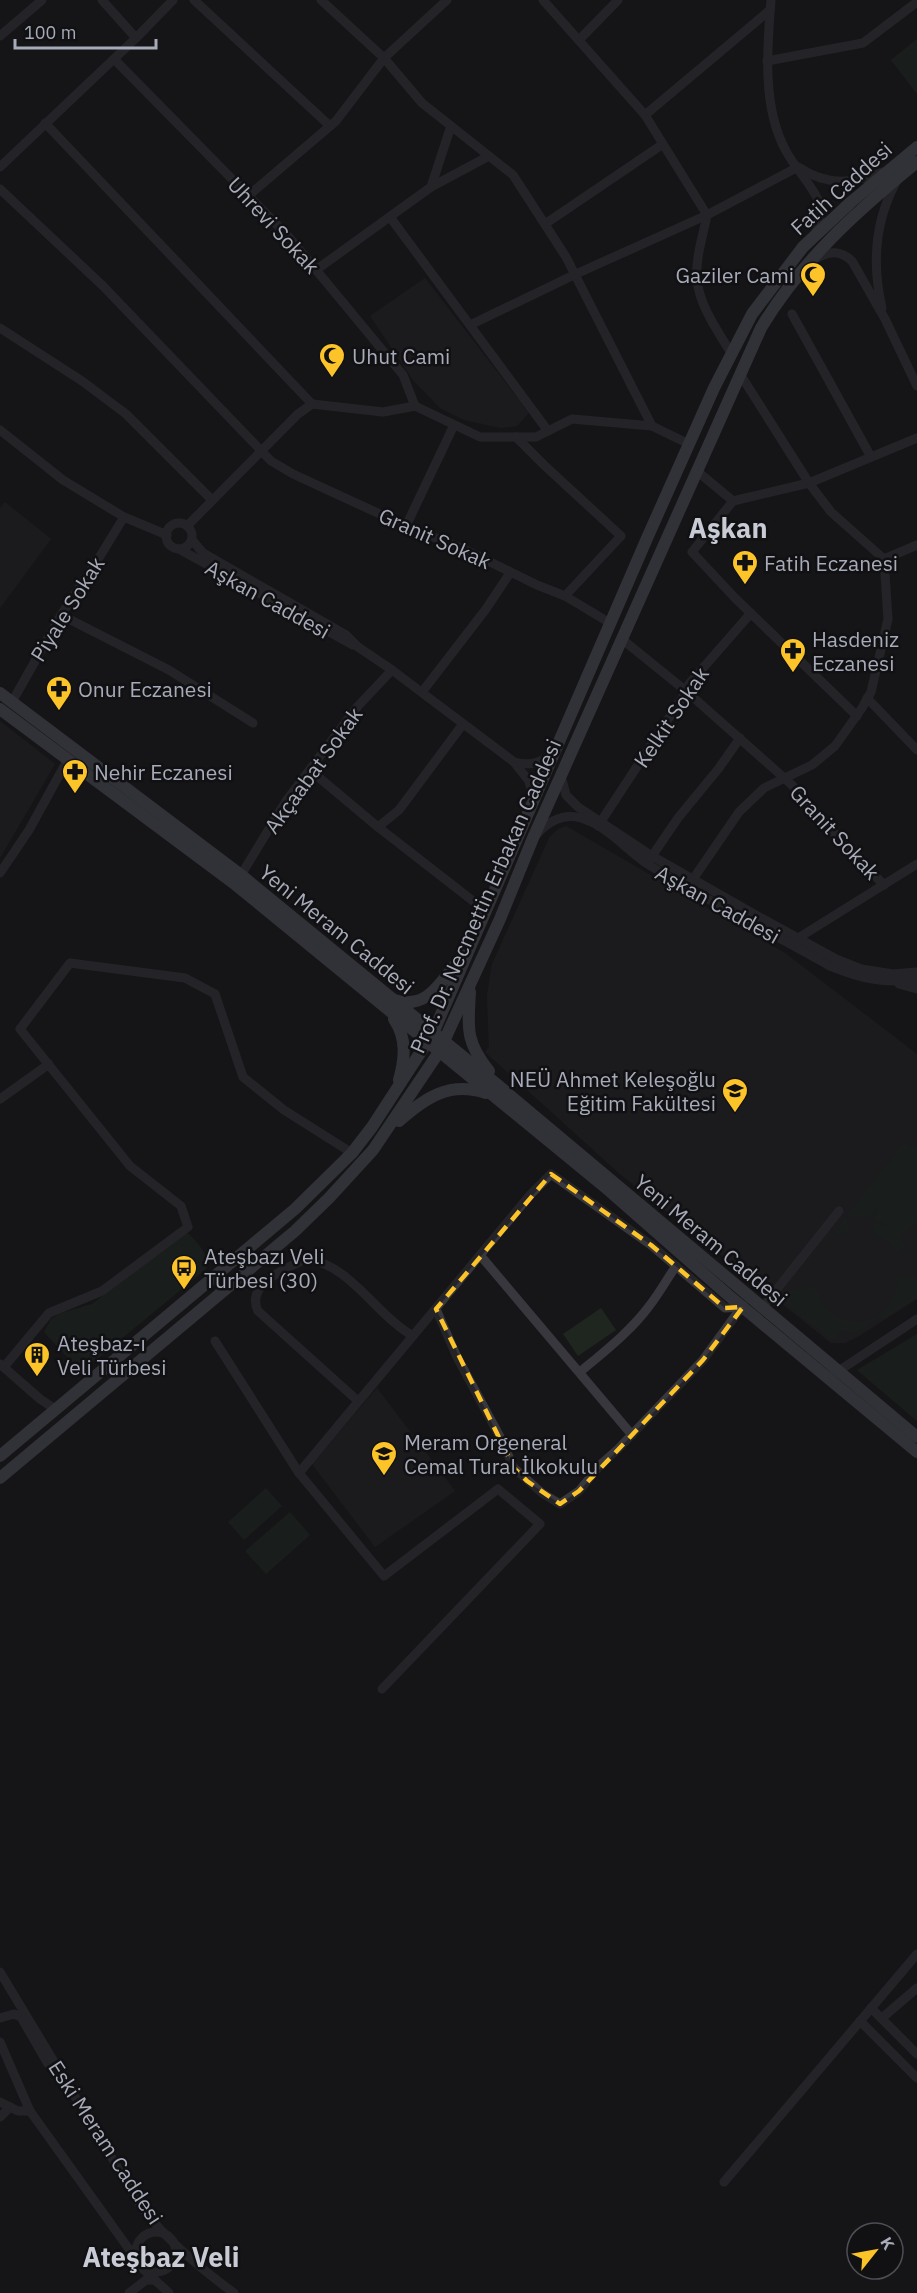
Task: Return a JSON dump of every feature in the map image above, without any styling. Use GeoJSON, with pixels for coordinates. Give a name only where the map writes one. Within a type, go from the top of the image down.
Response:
{"type":"FeatureCollection","features":[{"type":"Feature","properties":{"kind":"main road","name":"Fatih Caddesi"},"geometry":{"type":"LineString","coordinates":[[803,268],[917,147]]}},
{"type":"Feature","properties":{"kind":"main road","name":"Fatih Caddesi"},"geometry":{"type":"LineString","coordinates":[[793,259],[815,235],[894,174],[917,162]]}},
{"type":"Feature","properties":{"kind":"main road","name":"Prof. Dr. Necmettin Erbakan Caddesi"},"geometry":{"type":"LineString","coordinates":[[0,1456],[295,1209],[352,1153],[396,1091],[430,1038],[610,623],[731,352],[752,314],[793,259]]}},
{"type":"Feature","properties":{"kind":"main road","name":"Prof. Dr. Necmettin Erbakan Caddesi"},"geometry":{"type":"LineString","coordinates":[[0,1478],[295,1231],[335,1192],[387,1131],[442,1047],[740,374],[766,319],[803,268]]}},
{"type":"Feature","properties":{"kind":"main road","name":"Yeni Meram Caddesi"},"geometry":{"type":"LineString","coordinates":[[0,693],[241,875],[387,1003]]}},
{"type":"Feature","properties":{"kind":"main road","name":"Yeni Meram Caddesi"},"geometry":{"type":"LineString","coordinates":[[0,709],[236,885],[387,1003],[833,1374],[917,1437]]}},
{"type":"Feature","properties":{"kind":"main road"},"geometry":{"type":"LineString","coordinates":[[396,1091],[404,1046],[398,1024],[387,1003],[412,1004],[428,997],[469,951]]}},
{"type":"Feature","properties":{"kind":"main road"},"geometry":{"type":"LineString","coordinates":[[387,1131],[419,1104],[437,1093],[465,1089],[496,1092],[471,1041],[468,1022],[471,981]]}},
{"type":"Feature","properties":{"kind":"main road","name":"Yeni Meram Caddesi"},"geometry":{"type":"LineString","coordinates":[[746,1302],[762,1308],[917,1452]]}},
{"type":"Feature","properties":{"kind":"street"},"geometry":{"type":"LineString","coordinates":[[102,0],[136,38]]}},
{"type":"Feature","properties":{"kind":"street"},"geometry":{"type":"LineString","coordinates":[[0,167],[173,0]]}},
{"type":"Feature","properties":{"kind":"street"},"geometry":{"type":"LineString","coordinates":[[194,0],[330,126]]}},
{"type":"Feature","properties":{"kind":"street"},"geometry":{"type":"LineString","coordinates":[[321,0],[384,58],[422,103],[513,175],[576,274],[652,426]]}},
{"type":"Feature","properties":{"kind":"street"},"geometry":{"type":"LineString","coordinates":[[248,196],[336,121],[384,58],[447,0]]}},
{"type":"Feature","properties":{"kind":"street"},"geometry":{"type":"LineString","coordinates":[[543,0],[645,115],[708,215],[697,280],[706,310],[731,352]]}},
{"type":"Feature","properties":{"kind":"street"},"geometry":{"type":"LineString","coordinates":[[579,40],[618,0]]}},
{"type":"Feature","properties":{"kind":"street"},"geometry":{"type":"LineString","coordinates":[[0,36],[39,1]]}},
{"type":"Feature","properties":{"kind":"street"},"geometry":{"type":"LineString","coordinates":[[767,61],[863,43],[916,4]]}},
{"type":"Feature","properties":{"kind":"street"},"geometry":{"type":"LineString","coordinates":[[645,115],[770,5]]}},
{"type":"Feature","properties":{"kind":"street"},"geometry":{"type":"LineString","coordinates":[[770,5],[767,61],[772,110],[785,148],[821,206],[815,235]]}},
{"type":"Feature","properties":{"kind":"street","name":"Uhrevi Sokak"},"geometry":{"type":"LineString","coordinates":[[114,59],[288,236],[403,375],[415,406]]}},
{"type":"Feature","properties":{"kind":"street"},"geometry":{"type":"LineString","coordinates":[[45,123],[312,404],[383,412],[415,406],[480,437],[536,437],[573,419],[652,426],[689,444]]}},
{"type":"Feature","properties":{"kind":"street"},"geometry":{"type":"LineString","coordinates":[[431,187],[451,126]]}},
{"type":"Feature","properties":{"kind":"street"},"geometry":{"type":"LineString","coordinates":[[545,224],[663,144]]}},
{"type":"Feature","properties":{"kind":"street"},"geometry":{"type":"LineString","coordinates":[[316,270],[431,187],[489,156]]}},
{"type":"Feature","properties":{"kind":"street"},"geometry":{"type":"LineString","coordinates":[[798,167],[825,180],[838,182],[894,174],[882,214],[876,249],[880,297],[885,319]]}},
{"type":"Feature","properties":{"kind":"street"},"geometry":{"type":"LineString","coordinates":[[470,325],[576,274],[708,215],[798,167]]}},
{"type":"Feature","properties":{"kind":"street","name":"Granit Sokak"},"geometry":{"type":"LineString","coordinates":[[0,189],[103,286],[272,461],[293,474],[406,526],[468,551],[510,573],[566,596],[610,623]]}},
{"type":"Feature","properties":{"kind":"street"},"geometry":{"type":"LineString","coordinates":[[390,217],[548,431]]}},
{"type":"Feature","properties":{"kind":"street"},"geometry":{"type":"LineString","coordinates":[[803,268],[829,252],[845,255],[856,266],[885,319],[917,386]]}},
{"type":"Feature","properties":{"kind":"street"},"geometry":{"type":"LineString","coordinates":[[792,314],[871,457]]}},
{"type":"Feature","properties":{"kind":"street"},"geometry":{"type":"LineString","coordinates":[[0,328],[82,381],[126,414],[212,500]]}},
{"type":"Feature","properties":{"kind":"street"},"geometry":{"type":"LineString","coordinates":[[691,883],[740,812],[764,788],[812,765],[835,746],[857,716],[870,692],[888,619],[884,559],[831,512],[808,483],[740,374]]}},
{"type":"Feature","properties":{"kind":"street"},"geometry":{"type":"LineString","coordinates":[[187,526],[298,414],[312,404]]}},
{"type":"Feature","properties":{"kind":"street"},"geometry":{"type":"LineString","coordinates":[[406,526],[454,424]]}},
{"type":"Feature","properties":{"kind":"street"},"geometry":{"type":"LineString","coordinates":[[0,430],[63,480],[124,517],[167,534],[171,546],[179,549],[187,547],[192,540],[191,531],[182,524],[174,525],[167,534]]}},
{"type":"Feature","properties":{"kind":"street"},"geometry":{"type":"LineString","coordinates":[[516,437],[621,536],[566,596]]}},
{"type":"Feature","properties":{"kind":"street"},"geometry":{"type":"LineString","coordinates":[[857,716],[692,552],[733,501],[808,483],[917,438]]}},
{"type":"Feature","properties":{"kind":"street"},"geometry":{"type":"LineString","coordinates":[[697,471],[733,501]]}},
{"type":"Feature","properties":{"kind":"street","name":"Piyale Sokak"},"geometry":{"type":"LineString","coordinates":[[12,702],[61,615],[98,561],[124,517]]}},
{"type":"Feature","properties":{"kind":"street","name":"Aşkan Caddesi"},"geometry":{"type":"LineString","coordinates":[[192,540],[203,553],[346,635],[422,692],[514,762],[529,781],[534,800]]}},
{"type":"Feature","properties":{"kind":"street"},"geometry":{"type":"LineString","coordinates":[[884,559],[917,545]]}},
{"type":"Feature","properties":{"kind":"street","name":"Aşkan Caddesi"},"geometry":{"type":"LineString","coordinates":[[179,549],[344,641],[358,646]]}},
{"type":"Feature","properties":{"kind":"street"},"geometry":{"type":"LineString","coordinates":[[422,692],[486,609],[510,573]]}},
{"type":"Feature","properties":{"kind":"street","name":"Kelkit Sokak"},"geometry":{"type":"LineString","coordinates":[[599,824],[689,684],[751,613]]}},
{"type":"Feature","properties":{"kind":"street"},"geometry":{"type":"LineString","coordinates":[[61,615],[170,670],[253,723]]}},
{"type":"Feature","properties":{"kind":"street","name":"Granit Sokak"},"geometry":{"type":"LineString","coordinates":[[623,640],[686,691],[786,779],[884,885]]}},
{"type":"Feature","properties":{"kind":"street","name":"Akçaabat Sokak"},"geometry":{"type":"LineString","coordinates":[[241,875],[286,801],[358,706],[392,670]]}},
{"type":"Feature","properties":{"kind":"street"},"geometry":{"type":"LineString","coordinates":[[867,698],[917,750]]}},
{"type":"Feature","properties":{"kind":"street"},"geometry":{"type":"LineString","coordinates":[[378,827],[399,810],[463,724]]}},
{"type":"Feature","properties":{"kind":"street"},"geometry":{"type":"LineString","coordinates":[[650,860],[678,818],[740,738]]}},
{"type":"Feature","properties":{"kind":"street"},"geometry":{"type":"LineString","coordinates":[[514,762],[530,765],[538,763],[555,752]]}},
{"type":"Feature","properties":{"kind":"street"},"geometry":{"type":"LineString","coordinates":[[0,873],[29,830],[68,759]]}},
{"type":"Feature","properties":{"kind":"street"},"geometry":{"type":"LineString","coordinates":[[310,770],[378,827],[473,901]]}},
{"type":"Feature","properties":{"kind":"street","name":"Aşkan Caddesi"},"geometry":{"type":"LineString","coordinates":[[561,776],[565,794],[599,824],[650,860],[794,941],[830,966],[858,978],[917,980]]}},
{"type":"Feature","properties":{"kind":"street","name":"Aşkan Caddesi"},"geometry":{"type":"LineString","coordinates":[[533,838],[548,823],[564,817],[599,824]]}},
{"type":"Feature","properties":{"kind":"street"},"geometry":{"type":"LineString","coordinates":[[794,941],[917,864]]}},
{"type":"Feature","properties":{"kind":"street"},"geometry":{"type":"LineString","coordinates":[[55,1409],[40,1399],[2,1365],[49,1313],[102,1291],[188,1227],[181,1206],[130,1166],[20,1029],[70,963],[186,978],[215,994],[243,1077],[284,1110],[352,1153]]}},
{"type":"Feature","properties":{"kind":"street"},"geometry":{"type":"LineString","coordinates":[[892,978],[917,963]]}},
{"type":"Feature","properties":{"kind":"street","name":"Aşkan Caddesi"},"geometry":{"type":"LineString","coordinates":[[892,978],[917,972]]}},
{"type":"Feature","properties":{"kind":"street"},"geometry":{"type":"LineString","coordinates":[[892,978],[917,989]]}},
{"type":"Feature","properties":{"kind":"street"},"geometry":{"type":"LineString","coordinates":[[0,1099],[49,1064]]}},
{"type":"Feature","properties":{"kind":"street"},"geometry":{"type":"LineString","coordinates":[[299,1473],[530,1195],[551,1174],[651,1245],[725,1308],[746,1302]]}},
{"type":"Feature","properties":{"kind":"street"},"geometry":{"type":"LineString","coordinates":[[762,1308],[839,1211]]}},
{"type":"Feature","properties":{"kind":"street"},"geometry":{"type":"LineString","coordinates":[[480,1256],[632,1435]]}},
{"type":"Feature","properties":{"kind":"street"},"geometry":{"type":"LineString","coordinates":[[358,1401],[258,1311],[254,1304],[254,1294],[259,1286],[305,1259],[329,1264],[347,1278],[399,1328],[413,1336]]}},
{"type":"Feature","properties":{"kind":"street"},"geometry":{"type":"LineString","coordinates":[[580,1372],[618,1341],[650,1305],[676,1266]]}},
{"type":"Feature","properties":{"kind":"street"},"geometry":{"type":"LineString","coordinates":[[436,1308],[457,1357],[514,1468],[542,1493],[560,1504],[579,1491],[601,1464],[632,1435],[703,1360],[746,1302]]}},
{"type":"Feature","properties":{"kind":"street"},"geometry":{"type":"LineString","coordinates":[[833,1374],[917,1319]]}},
{"type":"Feature","properties":{"kind":"street"},"geometry":{"type":"LineString","coordinates":[[215,1341],[299,1473],[384,1576],[498,1489],[540,1524],[382,1689]]}},
{"type":"Feature","properties":{"kind":"street"},"geometry":{"type":"LineString","coordinates":[[724,2182],[917,1954]]}},
{"type":"Feature","properties":{"kind":"street","name":"Eski Meram Caddesi"},"geometry":{"type":"LineString","coordinates":[[0,1972],[142,2208],[154,2223],[203,2270],[234,2293]]}},
{"type":"Feature","properties":{"kind":"street"},"geometry":{"type":"LineString","coordinates":[[882,2018],[917,1988]]}},
{"type":"Feature","properties":{"kind":"street"},"geometry":{"type":"LineString","coordinates":[[871,2008],[917,2054]]}},
{"type":"Feature","properties":{"kind":"street"},"geometry":{"type":"LineString","coordinates":[[0,2018],[14,2014],[21,2018],[61,2086],[81,2109]]}},
{"type":"Feature","properties":{"kind":"street"},"geometry":{"type":"LineString","coordinates":[[860,2020],[917,2078]]}},
{"type":"Feature","properties":{"kind":"street","name":"Eski Meram Caddesi"},"geometry":{"type":"LineString","coordinates":[[0,2042],[30,2111],[140,2264],[169,2293]]}},
{"type":"Feature","properties":{"kind":"street"},"geometry":{"type":"LineString","coordinates":[[0,2102],[18,2111],[30,2111]]}},
{"type":"Feature","properties":{"kind":"street"},"geometry":{"type":"LineString","coordinates":[[0,2117],[10,2107]]}},
{"type":"Feature","properties":{"kind":"street"},"geometry":{"type":"LineString","coordinates":[[159,2232],[171,2238],[176,2249],[176,2256],[170,2267],[164,2271],[152,2272],[140,2264],[136,2252],[141,2239],[146,2235],[159,2232]]}},
{"type":"Feature","properties":{"kind":"street"},"geometry":{"type":"LineString","coordinates":[[129,2293],[146,2280],[155,2280]]}},
{"type":"Feature","properties":{"kind":"highlighted area"},"geometry":{"type":"Polygon","coordinates":[[[551,1174],[651,1245],[725,1308],[743,1307],[703,1360],[579,1491],[560,1504],[527,1481],[514,1468],[436,1309],[551,1174]]]}},
{"type":"Feature","properties":{"kind":"shaded area"},"geometry":{"type":"Polygon","coordinates":[[[917,39],[917,94],[891,60],[917,39]]]}},
{"type":"Feature","properties":{"kind":"shaded area"},"geometry":{"type":"Polygon","coordinates":[[[425,278],[529,413],[517,426],[501,428],[464,420],[440,408],[413,380],[370,316],[425,278]]]}},
{"type":"Feature","properties":{"kind":"shaded area"},"geometry":{"type":"Polygon","coordinates":[[[5,502],[51,539],[0,608],[0,508],[5,502]]]}},
{"type":"Feature","properties":{"kind":"shaded area"},"geometry":{"type":"Polygon","coordinates":[[[0,721],[55,764],[0,858],[0,721]]]}},
{"type":"Feature","properties":{"kind":"shaded area","name":"NEÜ Ahmet Keleşoğlu Eğitim Fakültesi"},"geometry":{"type":"Polygon","coordinates":[[[566,826],[785,953],[917,1054],[917,1299],[859,1336],[845,1343],[831,1343],[621,1175],[485,1052],[489,1047],[487,996],[492,964],[549,838],[558,829],[566,826]]]}},
{"type":"Feature","properties":{"kind":"shaded area"},"geometry":{"type":"Polygon","coordinates":[[[904,1143],[917,1148],[917,1222],[899,1234],[906,1248],[898,1253],[887,1240],[871,1233],[875,1222],[888,1227],[889,1225],[874,1220],[881,1194],[872,1218],[847,1216],[849,1231],[829,1238],[904,1143]]]}},
{"type":"Feature","properties":{"kind":"shaded area"},"geometry":{"type":"Polygon","coordinates":[[[184,1234],[189,1234],[202,1250],[206,1258],[206,1269],[81,1372],[44,1332],[51,1319],[61,1313],[92,1304],[184,1234]]]}},
{"type":"Feature","properties":{"kind":"shaded area"},"geometry":{"type":"Polygon","coordinates":[[[917,1276],[917,1298],[884,1319],[881,1317],[854,1334],[844,1330],[832,1340],[784,1302],[787,1291],[816,1287],[823,1304],[834,1315],[847,1321],[861,1322],[874,1318],[886,1309],[894,1296],[897,1278],[917,1276]]]}},
{"type":"Feature","properties":{"kind":"shaded area"},"geometry":{"type":"Polygon","coordinates":[[[601,1308],[616,1330],[578,1356],[563,1334],[601,1308]]]}},
{"type":"Feature","properties":{"kind":"shaded area"},"geometry":{"type":"Polygon","coordinates":[[[917,1334],[917,1421],[857,1370],[917,1334]]]}},
{"type":"Feature","properties":{"kind":"shaded area","name":"Meram Orgeneral Cemal Tural İlkokulu"},"geometry":{"type":"Polygon","coordinates":[[[377,1388],[455,1491],[375,1547],[312,1464],[377,1388]]]}},
{"type":"Feature","properties":{"kind":"shaded area"},"geometry":{"type":"Polygon","coordinates":[[[266,1488],[282,1506],[244,1540],[228,1522],[266,1488]]]}},
{"type":"Feature","properties":{"kind":"shaded area"},"geometry":{"type":"Polygon","coordinates":[[[290,1512],[310,1535],[266,1574],[245,1551],[290,1512]]]}},
{"type":"Feature","properties":{"kind":"place","name":"Gaziler Cami"},"geometry":{"type":"Point","coordinates":[813,298]}},
{"type":"Feature","properties":{"kind":"place","name":"Uhut Cami"},"geometry":{"type":"Point","coordinates":[332,379]}},
{"type":"Feature","properties":{"kind":"place","name":"Fatih Eczanesi"},"geometry":{"type":"Point","coordinates":[745,586]}},
{"type":"Feature","properties":{"kind":"place","name":"Hasdeniz Eczanesi"},"geometry":{"type":"Point","coordinates":[793,674]}},
{"type":"Feature","properties":{"kind":"place","name":"Onur Eczanesi"},"geometry":{"type":"Point","coordinates":[59,712]}},
{"type":"Feature","properties":{"kind":"place","name":"Nehir Eczanesi"},"geometry":{"type":"Point","coordinates":[75,795]}},
{"type":"Feature","properties":{"kind":"place","name":"NEÜ Ahmet Keleşoğlu Eğitim Fakültesi"},"geometry":{"type":"Point","coordinates":[735,1114]}},
{"type":"Feature","properties":{"kind":"place","name":"Ateşbazı Veli Türbesi (30)"},"geometry":{"type":"Point","coordinates":[184,1291]}},
{"type":"Feature","properties":{"kind":"place","name":"Ateşbaz-ı Veli Türbesi"},"geometry":{"type":"Point","coordinates":[37,1378]}},
{"type":"Feature","properties":{"kind":"place","name":"Meram Orgeneral Cemal Tural İlkokulu"},"geometry":{"type":"Point","coordinates":[384,1477]}},
{"type":"Feature","properties":{"kind":"district","name":"Aşkan"},"geometry":{"type":"Point","coordinates":[728,527]}},
{"type":"Feature","properties":{"kind":"district","name":"Ateşbaz Veli"},"geometry":{"type":"Point","coordinates":[161,2256]}}]}
